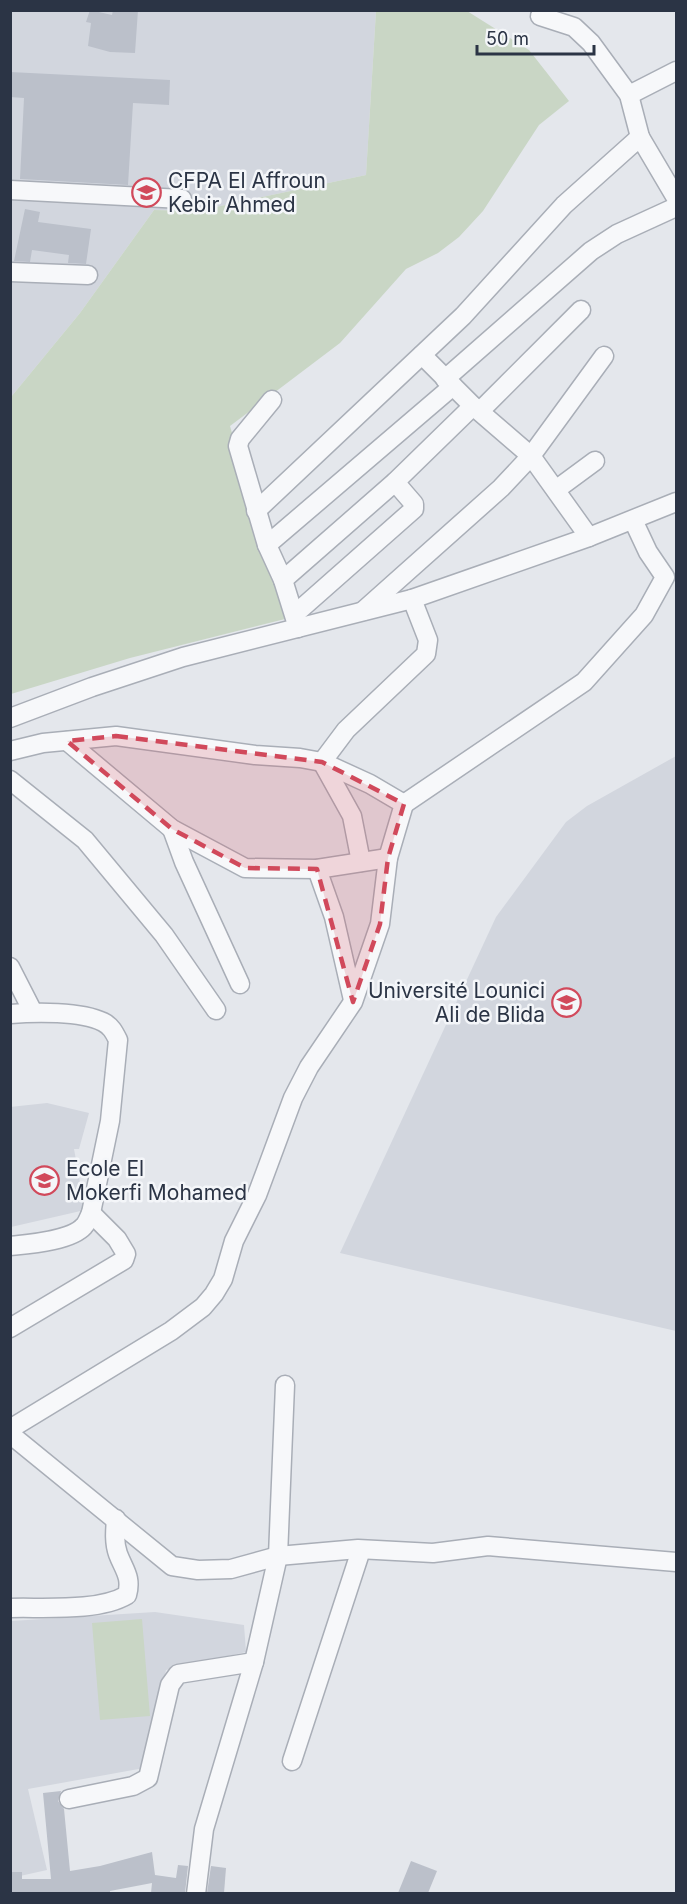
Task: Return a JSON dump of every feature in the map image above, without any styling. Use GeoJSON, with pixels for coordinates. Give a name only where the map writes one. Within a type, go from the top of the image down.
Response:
{"type":"FeatureCollection","features":[{"type":"Feature","properties":{"kind":"street"},"geometry":{"type":"LineString","coordinates":[[540,16],[574,27],[582,33],[629,95],[640,137],[676,198]]}},
{"type":"Feature","properties":{"kind":"street"},"geometry":{"type":"LineString","coordinates":[[629,95],[676,70]]}},
{"type":"Feature","properties":{"kind":"street"},"geometry":{"type":"LineString","coordinates":[[256,511],[463,316],[564,205],[640,137]]}},
{"type":"Feature","properties":{"kind":"street"},"geometry":{"type":"LineString","coordinates":[[10,190],[182,199]]}},
{"type":"Feature","properties":{"kind":"street"},"geometry":{"type":"LineString","coordinates":[[267,545],[449,383],[591,251],[617,234],[676,207]]}},
{"type":"Feature","properties":{"kind":"street"},"geometry":{"type":"LineString","coordinates":[[10,272],[88,275]]}},
{"type":"Feature","properties":{"kind":"street"},"geometry":{"type":"LineString","coordinates":[[283,580],[477,408],[581,310]]}},
{"type":"Feature","properties":{"kind":"street"},"geometry":{"type":"LineString","coordinates":[[422,355],[449,383],[531,456],[557,489],[589,537]]}},
{"type":"Feature","properties":{"kind":"street"},"geometry":{"type":"LineString","coordinates":[[361,613],[501,488],[531,456],[604,356]]}},
{"type":"Feature","properties":{"kind":"street"},"geometry":{"type":"LineString","coordinates":[[272,400],[240,439],[238,446],[267,545],[283,580],[297,621]]}},
{"type":"Feature","properties":{"kind":"street"},"geometry":{"type":"LineString","coordinates":[[557,489],[595,461]]}},
{"type":"Feature","properties":{"kind":"street"},"geometry":{"type":"LineString","coordinates":[[297,621],[414,509],[414,504],[395,482]]}},
{"type":"Feature","properties":{"kind":"street"},"geometry":{"type":"LineString","coordinates":[[10,718],[183,657],[297,621],[361,613],[412,599],[589,537],[676,502]]}},
{"type":"Feature","properties":{"kind":"street"},"geometry":{"type":"LineString","coordinates":[[10,1429],[171,1331],[203,1307],[223,1279],[234,1241],[257,1195],[293,1098],[309,1067],[353,1002],[380,924],[388,858],[404,804],[584,682],[631,632],[651,605],[665,577],[648,552],[633,520]]}},
{"type":"Feature","properties":{"kind":"street"},"geometry":{"type":"LineString","coordinates":[[322,762],[346,730],[426,654],[428,640],[412,599]]}},
{"type":"Feature","properties":{"kind":"street"},"geometry":{"type":"LineString","coordinates":[[10,751],[43,742],[116,736],[322,762],[370,784],[404,804]]}},
{"type":"Feature","properties":{"kind":"street"},"geometry":{"type":"LineString","coordinates":[[67,741],[172,829],[245,868],[317,869],[388,858]]}},
{"type":"Feature","properties":{"kind":"street"},"geometry":{"type":"LineString","coordinates":[[322,762],[352,816],[362,862]]}},
{"type":"Feature","properties":{"kind":"street"},"geometry":{"type":"LineString","coordinates":[[10,780],[85,840],[164,935],[216,1010]]}},
{"type":"Feature","properties":{"kind":"street"},"geometry":{"type":"LineString","coordinates":[[172,829],[184,862],[240,984]]}},
{"type":"Feature","properties":{"kind":"street"},"geometry":{"type":"LineString","coordinates":[[317,869],[334,916],[353,1002]]}},
{"type":"Feature","properties":{"kind":"street"},"geometry":{"type":"LineString","coordinates":[[10,967],[33,1012]]}},
{"type":"Feature","properties":{"kind":"street"},"geometry":{"type":"LineString","coordinates":[[10,1014],[33,1012],[103,1021],[113,1029],[118,1040],[110,1121],[91,1213],[84,1226],[74,1233],[38,1244],[10,1246]]}},
{"type":"Feature","properties":{"kind":"street"},"geometry":{"type":"LineString","coordinates":[[10,1328],[124,1260],[126,1254],[117,1239],[91,1213]]}},
{"type":"Feature","properties":{"kind":"street"},"geometry":{"type":"LineString","coordinates":[[196,1893],[204,1829],[254,1662],[278,1556],[285,1385]]}},
{"type":"Feature","properties":{"kind":"street"},"geometry":{"type":"LineString","coordinates":[[10,1434],[172,1566],[198,1570],[231,1569],[278,1556],[361,1550],[433,1553],[488,1546],[676,1562]]}},
{"type":"Feature","properties":{"kind":"street"},"geometry":{"type":"LineString","coordinates":[[10,1608],[116,1602],[127,1595],[130,1584],[127,1568],[118,1555],[115,1541],[116,1519]]}},
{"type":"Feature","properties":{"kind":"street"},"geometry":{"type":"LineString","coordinates":[[292,1761],[361,1550]]}},
{"type":"Feature","properties":{"kind":"street"},"geometry":{"type":"LineString","coordinates":[[69,1799],[133,1786],[148,1778],[170,1684],[178,1674],[254,1662]]}},
{"type":"Feature","properties":{"kind":"highlighted area"},"geometry":{"type":"Polygon","coordinates":[[[116,736],[322,762],[404,804],[388,858],[380,924],[353,1002],[317,869],[245,868],[172,829],[67,741],[116,736]]]}},
{"type":"Feature","properties":{"kind":"shaded area","name":"CFPA El Affroun Kebir Ahmed"},"geometry":{"type":"Polygon","coordinates":[[[11,11],[376,11],[366,175],[197,211],[154,210],[80,313],[11,397],[11,11]]]}},
{"type":"Feature","properties":{"kind":"shaded area","name":"Université Lounici Ali de Blida"},"geometry":{"type":"Polygon","coordinates":[[[676,756],[676,1331],[340,1253],[496,917],[566,822],[587,806],[676,756]]]}},
{"type":"Feature","properties":{"kind":"shaded area","name":"Ecole El Mokerfi Mohamed"},"geometry":{"type":"Polygon","coordinates":[[[47,1103],[89,1113],[79,1149],[74,1149],[85,1210],[11,1227],[10,1107],[47,1103]]]}},
{"type":"Feature","properties":{"kind":"shaded area"},"geometry":{"type":"Polygon","coordinates":[[[155,1612],[244,1625],[246,1652],[166,1670],[144,1768],[28,1789],[47,1870],[11,1878],[11,1621],[155,1612]]]}},
{"type":"Feature","properties":{"kind":"green space"},"geometry":{"type":"Polygon","coordinates":[[[376,11],[467,11],[529,50],[569,101],[539,125],[483,211],[459,237],[438,253],[406,269],[340,343],[230,426],[285,619],[130,658],[11,694],[11,397],[80,313],[154,210],[197,211],[366,175],[376,11]]]}},
{"type":"Feature","properties":{"kind":"green space"},"geometry":{"type":"Polygon","coordinates":[[[142,1619],[150,1716],[100,1720],[92,1623],[142,1619]]]}},
{"type":"Feature","properties":{"kind":"building"},"geometry":{"type":"Polygon","coordinates":[[[90,10],[112,15],[113,10],[138,10],[135,53],[110,52],[88,46],[91,23],[86,22],[90,10]]]}},
{"type":"Feature","properties":{"kind":"building"},"geometry":{"type":"Polygon","coordinates":[[[10,72],[170,80],[169,105],[133,103],[128,185],[20,179],[24,98],[10,97],[10,72]]]}},
{"type":"Feature","properties":{"kind":"building"},"geometry":{"type":"Polygon","coordinates":[[[25,209],[40,212],[38,222],[91,229],[86,264],[68,263],[69,255],[32,250],[30,262],[14,261],[25,209]]]}},
{"type":"Feature","properties":{"kind":"building"},"geometry":{"type":"Polygon","coordinates":[[[61,1791],[58,1801],[64,1809],[70,1871],[100,1866],[152,1852],[155,1875],[176,1878],[178,1865],[188,1866],[185,1893],[151,1893],[152,1883],[110,1891],[110,1893],[10,1893],[10,1872],[22,1872],[22,1879],[51,1879],[43,1793],[61,1791]]]}},
{"type":"Feature","properties":{"kind":"building"},"geometry":{"type":"Polygon","coordinates":[[[411,1861],[437,1871],[428,1893],[398,1893],[411,1861]]]}},
{"type":"Feature","properties":{"kind":"building"},"geometry":{"type":"Polygon","coordinates":[[[211,1866],[226,1868],[224,1893],[207,1893],[211,1866]]]}},
{"type":"Feature","properties":{"kind":"place","name":"CFPA El Affroun Kebir Ahmed"},"geometry":{"type":"Point","coordinates":[147,192]}},
{"type":"Feature","properties":{"kind":"place","name":"Université Lounici Ali de Blida"},"geometry":{"type":"Point","coordinates":[566,1002]}},
{"type":"Feature","properties":{"kind":"place","name":"Ecole El Mokerfi Mohamed"},"geometry":{"type":"Point","coordinates":[45,1180]}}]}
